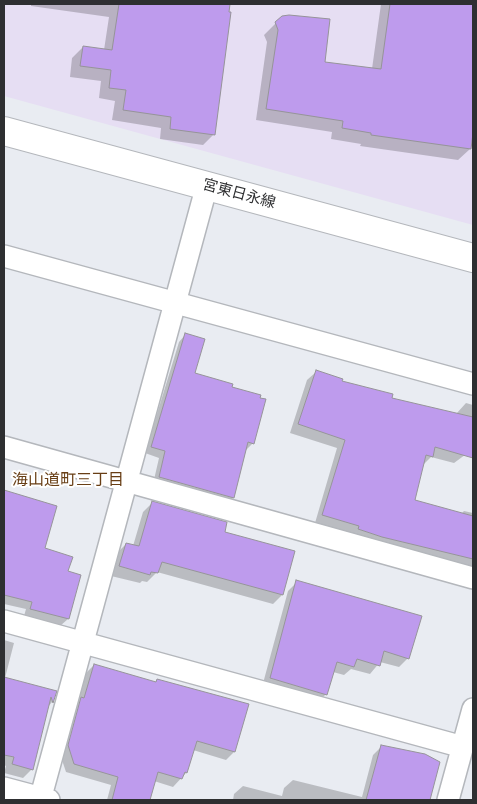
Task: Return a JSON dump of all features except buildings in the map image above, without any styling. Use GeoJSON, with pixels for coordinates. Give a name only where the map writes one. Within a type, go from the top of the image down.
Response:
{"type":"FeatureCollection","features":[{"type":"Feature","properties":{"kind":"main road","name":"宮東日永線"},"geometry":{"type":"LineString","coordinates":[[4,131],[473,258]]}},
{"type":"Feature","properties":{"kind":"street"},"geometry":{"type":"LineString","coordinates":[[4,788],[43,800],[126,481],[207,185]]}},
{"type":"Feature","properties":{"kind":"street"},"geometry":{"type":"LineString","coordinates":[[4,256],[473,384]]}},
{"type":"Feature","properties":{"kind":"street"},"geometry":{"type":"LineString","coordinates":[[4,447],[473,578]]}},
{"type":"Feature","properties":{"kind":"street"},"geometry":{"type":"LineString","coordinates":[[4,621],[463,747]]}},
{"type":"Feature","properties":{"kind":"street"},"geometry":{"type":"LineString","coordinates":[[448,800],[473,709]]}},
{"type":"Feature","properties":{"kind":"shaded area"},"geometry":{"type":"Polygon","coordinates":[[[4,4],[473,4],[473,225],[4,96],[4,4]]]}},
{"type":"Feature","properties":{"kind":"district","name":"海山道町三丁目"},"geometry":{"type":"Point","coordinates":[68,480]}}]}
